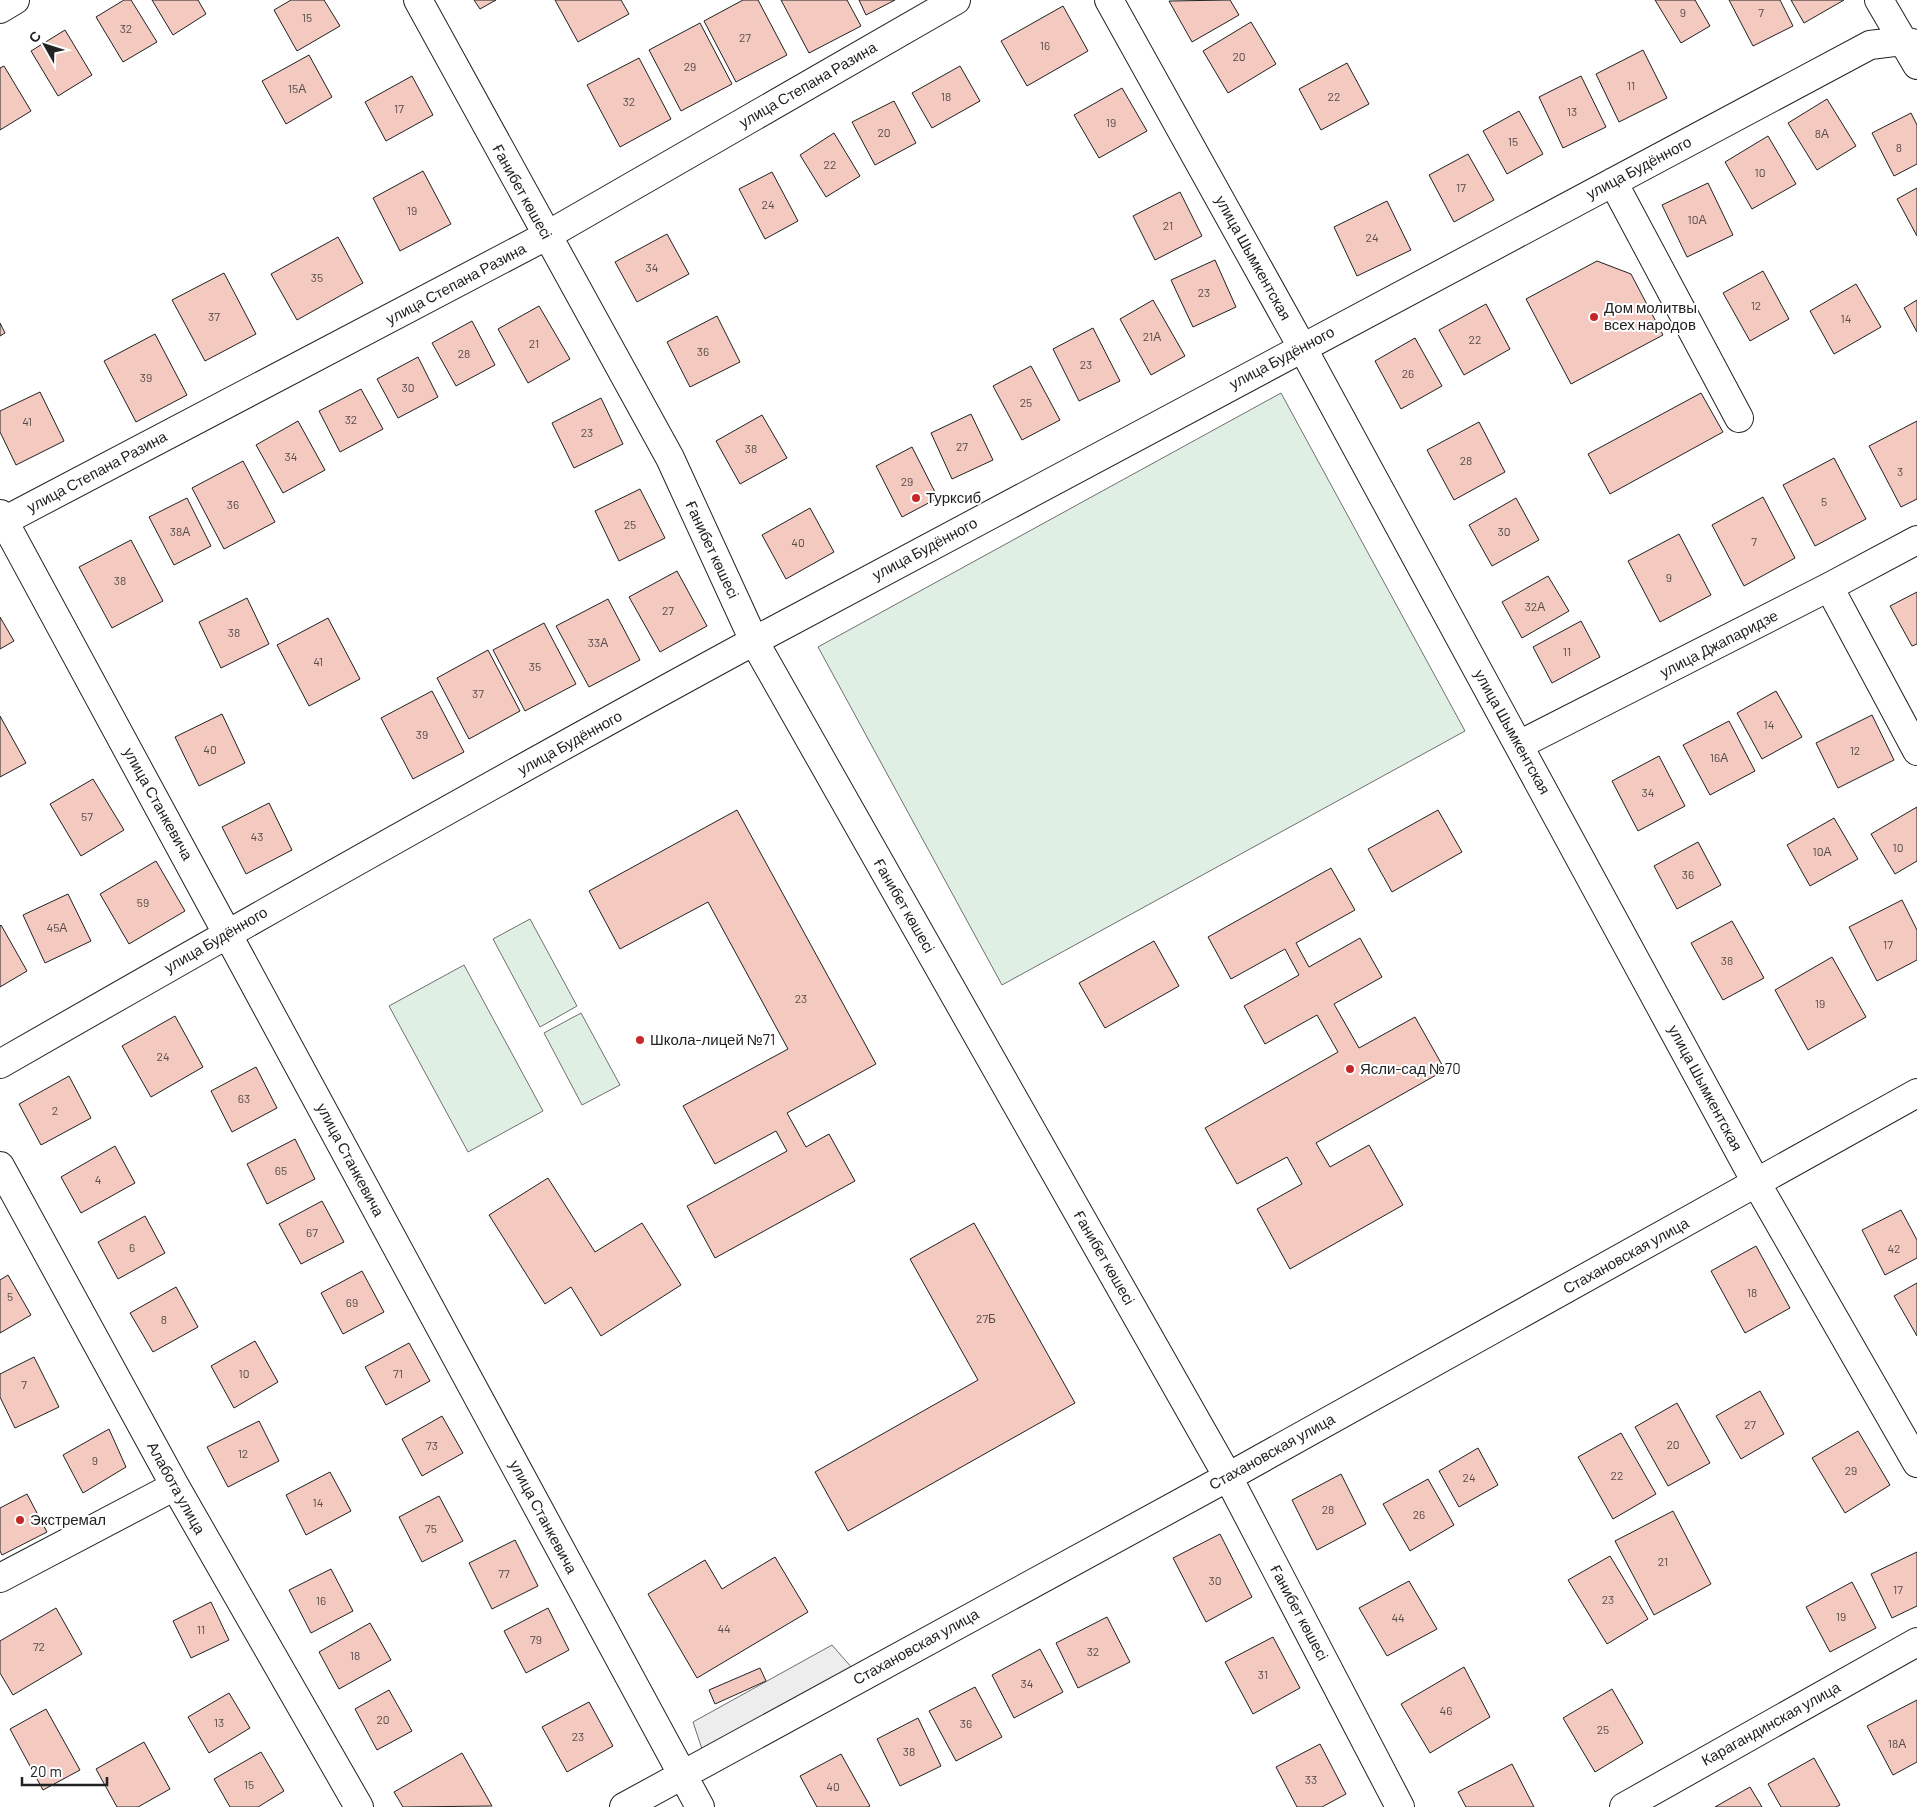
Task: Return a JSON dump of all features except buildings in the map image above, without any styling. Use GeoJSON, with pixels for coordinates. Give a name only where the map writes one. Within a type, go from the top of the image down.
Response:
{"type":"FeatureCollection","features":[{"type":"Feature","properties":{"kind":"street"},"geometry":{"type":"LineString","coordinates":[[0,9],[15,0]]}},
{"type":"Feature","properties":{"kind":"street","name":"Ғанибет көшесі"},"geometry":{"type":"LineString","coordinates":[[418,0],[546,236],[670,458],[754,641],[1228,1477],[1400,1807]]}},
{"type":"Feature","properties":{"kind":"street","name":"улица Степана Разина"},"geometry":{"type":"LineString","coordinates":[[1,520],[546,236],[956,0]]}},
{"type":"Feature","properties":{"kind":"street","name":"улица Шымкентская"},"geometry":{"type":"LineString","coordinates":[[1109,0],[1302,347],[1757,1184],[1917,1463]]}},
{"type":"Feature","properties":{"kind":"street"},"geometry":{"type":"LineString","coordinates":[[1879,0],[1910,43],[1917,66]]}},
{"type":"Feature","properties":{"kind":"street","name":"улица Будённого"},"geometry":{"type":"LineString","coordinates":[[0,1064],[228,933],[754,641],[1302,347],[1870,45],[1910,43]]}},
{"type":"Feature","properties":{"kind":"street"},"geometry":{"type":"LineString","coordinates":[[1613,182],[1739,418]]}},
{"type":"Feature","properties":{"kind":"street","name":"улица Станкевича"},"geometry":{"type":"LineString","coordinates":[[1,520],[228,933],[700,1807]]}},
{"type":"Feature","properties":{"kind":"street","name":"улица Джапаридзе"},"geometry":{"type":"LineString","coordinates":[[1519,745],[1829,588],[1917,540]]}},
{"type":"Feature","properties":{"kind":"street"},"geometry":{"type":"LineString","coordinates":[[1829,588],[1917,751]]}},
{"type":"Feature","properties":{"kind":"street","name":"Стахановская улица"},"geometry":{"type":"LineString","coordinates":[[624,1807],[1228,1477],[1757,1184],[1917,1093]]}},
{"type":"Feature","properties":{"kind":"street","name":"Алабота улица"},"geometry":{"type":"LineString","coordinates":[[0,1166],[175,1486],[359,1807]]}},
{"type":"Feature","properties":{"kind":"street"},"geometry":{"type":"LineString","coordinates":[[0,1578],[175,1486]]}},
{"type":"Feature","properties":{"kind":"street","name":"Карагандинская улица"},"geometry":{"type":"LineString","coordinates":[[1624,1807],[1917,1642]]}},
{"type":"Feature","properties":{"kind":"green space"},"geometry":{"type":"Polygon","coordinates":[[[1281,393],[1465,731],[1002,985],[818,647],[1281,393]]]}},
{"type":"Feature","properties":{"kind":"green space"},"geometry":{"type":"Polygon","coordinates":[[[530,919],[577,1006],[540,1027],[493,939],[530,919]]]}},
{"type":"Feature","properties":{"kind":"green space"},"geometry":{"type":"Polygon","coordinates":[[[464,965],[543,1111],[468,1152],[389,1006],[464,965]]]}},
{"type":"Feature","properties":{"kind":"green space"},"geometry":{"type":"Polygon","coordinates":[[[581,1013],[620,1085],[582,1105],[544,1033],[581,1013]]]}},
{"type":"Feature","properties":{"kind":"shaded area"},"geometry":{"type":"Polygon","coordinates":[[[832,1645],[860,1677],[706,1761],[693,1722],[832,1645]]]}},
{"type":"Feature","properties":{"kind":"place","name":"Дом молитвы всех народов"},"geometry":{"type":"Point","coordinates":[1594,317]}},
{"type":"Feature","properties":{"kind":"place","name":"Турксиб"},"geometry":{"type":"Point","coordinates":[916,498]}},
{"type":"Feature","properties":{"kind":"place","name":"Школа-лицей №71"},"geometry":{"type":"Point","coordinates":[640,1040]}},
{"type":"Feature","properties":{"kind":"place","name":"Ясли-сад №70"},"geometry":{"type":"Point","coordinates":[1350,1069]}},
{"type":"Feature","properties":{"kind":"place","name":"Экстремал"},"geometry":{"type":"Point","coordinates":[20,1520]}}]}
